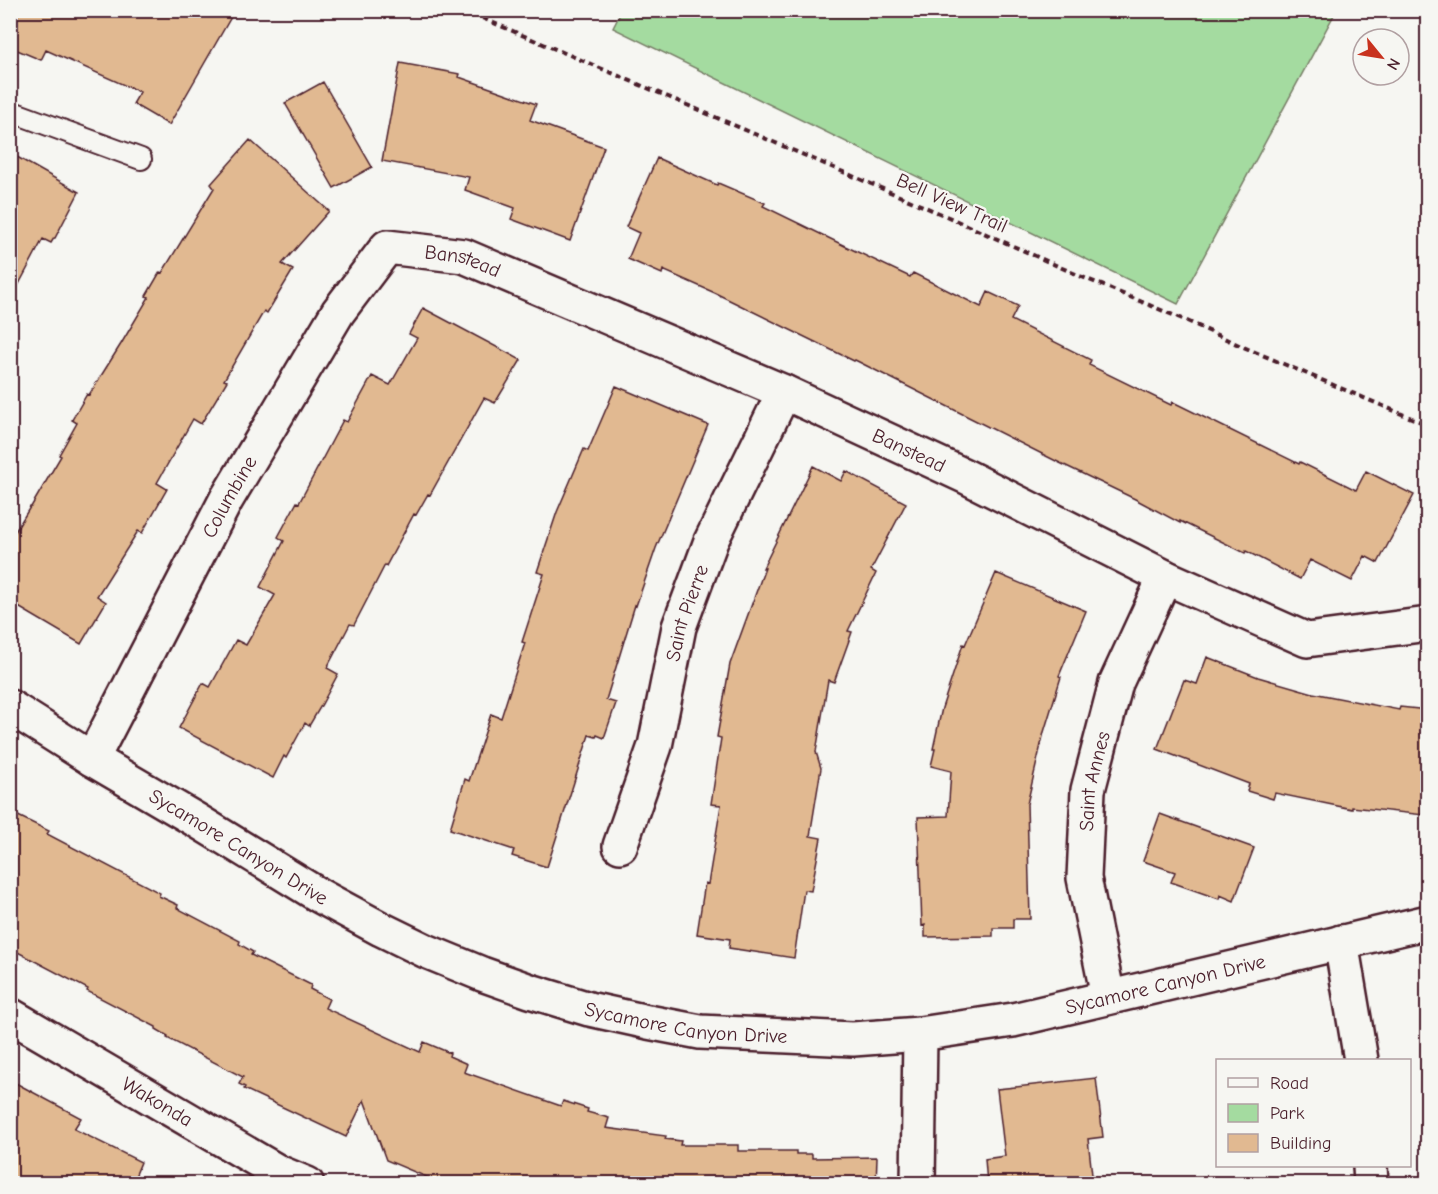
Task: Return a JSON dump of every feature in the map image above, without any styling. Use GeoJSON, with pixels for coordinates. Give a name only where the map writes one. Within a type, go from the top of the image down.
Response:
{"type":"FeatureCollection","features":[{"type":"Feature","properties":{"kind":"street","name":"Banstead"},"geometry":{"type":"LineString","coordinates":[[387,247],[464,256],[784,392],[967,477],[1166,577],[1307,640],[1428,624]]}},
{"type":"Feature","properties":{"kind":"street","name":"Columbine"},"geometry":{"type":"LineString","coordinates":[[92,759],[226,500],[338,312],[387,247]]}},
{"type":"Feature","properties":{"kind":"street","name":"Saint Pierre"},"geometry":{"type":"LineString","coordinates":[[620,846],[656,746],[679,627],[711,541],[784,392]]}},
{"type":"Feature","properties":{"kind":"street","name":"Saint Annes"},"geometry":{"type":"LineString","coordinates":[[1108,997],[1084,878],[1088,790],[1116,683],[1166,577]]}},
{"type":"Feature","properties":{"kind":"street","name":"Sycamore Canyon Drive"},"geometry":{"type":"LineString","coordinates":[[10,708],[320,896],[426,951],[482,974],[589,1009],[700,1032],[853,1039],[920,1034],[1013,1020],[1428,922]]}},
{"type":"Feature","properties":{"kind":"street"},"geometry":{"type":"LineString","coordinates":[[1341,942],[1360,1059]]}},
{"type":"Feature","properties":{"kind":"street","name":"Wakonda"},"geometry":{"type":"LineString","coordinates":[[10,1015],[278,1172],[307,1184]]}},
{"type":"Feature","properties":{"kind":"street"},"geometry":{"type":"LineString","coordinates":[[918,1184],[920,1034]]}},
{"type":"Feature","properties":{"kind":"street"},"geometry":{"type":"LineString","coordinates":[[1370,1167],[1371,1184]]}},
{"type":"Feature","properties":{"kind":"lane"},"geometry":{"type":"LineString","coordinates":[[10,111],[141,159]]}},
{"type":"Feature","properties":{"kind":"path","name":"Bell View Trail"},"geometry":{"type":"LineString","coordinates":[[463,10],[677,100],[1428,425]]}},
{"type":"Feature","properties":{"kind":"green space"},"geometry":{"type":"Polygon","coordinates":[[[622,10],[1336,11],[1178,304],[613,28],[622,10]]]}},
{"type":"Feature","properties":{"kind":"building"},"geometry":{"type":"Polygon","coordinates":[[[20,10],[235,10],[169,125],[133,104],[140,92],[46,50],[41,60],[10,47],[10,32],[20,10]]]}},
{"type":"Feature","properties":{"kind":"building"},"geometry":{"type":"Polygon","coordinates":[[[400,63],[460,74],[459,77],[536,104],[530,120],[604,147],[570,241],[511,219],[515,208],[465,190],[469,177],[382,161],[400,63]]]}},
{"type":"Feature","properties":{"kind":"building"},"geometry":{"type":"Polygon","coordinates":[[[323,82],[372,167],[334,188],[285,103],[323,82]]]}},
{"type":"Feature","properties":{"kind":"building"},"geometry":{"type":"Polygon","coordinates":[[[250,140],[329,211],[282,264],[293,270],[267,313],[264,311],[201,424],[193,419],[157,483],[167,489],[142,533],[138,531],[97,596],[106,602],[81,644],[10,602],[10,540],[61,456],[59,455],[77,423],[72,420],[149,297],[146,296],[160,272],[162,273],[214,188],[211,184],[250,140]]]}},
{"type":"Feature","properties":{"kind":"building"},"geometry":{"type":"Polygon","coordinates":[[[10,153],[79,192],[55,238],[51,243],[43,239],[10,301],[10,153]]]}},
{"type":"Feature","properties":{"kind":"building"},"geometry":{"type":"Polygon","coordinates":[[[657,158],[717,185],[718,183],[765,203],[763,206],[845,246],[910,277],[913,273],[981,307],[988,292],[1018,306],[1011,320],[1091,360],[1089,365],[1171,405],[1173,402],[1356,490],[1366,471],[1414,495],[1378,563],[1365,556],[1352,581],[1310,560],[1300,579],[1246,551],[1245,553],[1180,521],[1180,523],[855,360],[715,293],[663,270],[662,274],[628,259],[639,233],[626,227],[657,158]]]}},
{"type":"Feature","properties":{"kind":"building"},"geometry":{"type":"Polygon","coordinates":[[[423,308],[521,360],[495,403],[484,398],[430,495],[428,494],[416,515],[414,514],[354,625],[350,624],[327,668],[338,674],[322,704],[309,726],[305,723],[273,778],[179,728],[203,683],[210,687],[236,640],[246,645],[275,595],[260,587],[284,541],[278,537],[297,502],[299,503],[343,420],[347,422],[372,376],[390,385],[417,338],[409,334],[423,308]]]}},
{"type":"Feature","properties":{"kind":"building"},"geometry":{"type":"Polygon","coordinates":[[[616,386],[708,425],[656,548],[635,605],[606,700],[616,703],[604,738],[589,735],[547,867],[512,856],[514,850],[450,829],[465,779],[469,781],[491,714],[501,718],[544,574],[537,572],[557,512],[584,449],[588,451],[616,386]]]}},
{"type":"Feature","properties":{"kind":"building"},"geometry":{"type":"Polygon","coordinates":[[[813,466],[841,481],[846,471],[906,503],[871,570],[876,573],[848,631],[852,632],[834,682],[828,680],[816,752],[821,768],[810,836],[821,838],[811,891],[804,890],[794,958],[729,948],[730,939],[697,934],[721,805],[711,804],[721,738],[717,737],[730,664],[765,568],[763,568],[813,466]]]}},
{"type":"Feature","properties":{"kind":"building"},"geometry":{"type":"Polygon","coordinates":[[[996,573],[1086,611],[1059,676],[1061,677],[1044,732],[1027,804],[1030,919],[1013,919],[1013,928],[993,928],[993,936],[925,937],[925,925],[922,926],[918,817],[948,816],[951,771],[931,766],[935,749],[933,749],[942,708],[963,644],[965,645],[996,573]]]}},
{"type":"Feature","properties":{"kind":"building"},"geometry":{"type":"Polygon","coordinates":[[[1207,657],[1258,677],[1313,693],[1399,710],[1400,707],[1428,710],[1428,784],[1424,815],[1352,807],[1352,809],[1275,793],[1273,799],[1247,791],[1249,784],[1157,749],[1184,680],[1197,684],[1207,657]]]}},
{"type":"Feature","properties":{"kind":"building"},"geometry":{"type":"Polygon","coordinates":[[[10,812],[49,831],[47,834],[160,893],[159,896],[178,905],[177,908],[240,941],[239,944],[253,952],[251,955],[311,985],[310,989],[329,999],[325,1008],[420,1052],[424,1042],[450,1053],[449,1056],[467,1064],[464,1072],[561,1106],[563,1101],[588,1109],[587,1112],[609,1118],[606,1128],[666,1136],[665,1139],[681,1141],[680,1145],[738,1145],[738,1151],[796,1151],[796,1154],[812,1154],[812,1158],[877,1157],[876,1184],[443,1184],[386,1160],[364,1100],[346,1137],[244,1089],[245,1087],[239,1084],[243,1077],[167,1038],[168,1036],[156,1027],[10,948],[10,812]]]}},
{"type":"Feature","properties":{"kind":"building"},"geometry":{"type":"Polygon","coordinates":[[[1160,814],[1254,848],[1234,901],[1220,895],[1219,899],[1171,882],[1175,872],[1143,861],[1160,814]]]}},
{"type":"Feature","properties":{"kind":"building"},"geometry":{"type":"Polygon","coordinates":[[[1096,1078],[1103,1137],[1088,1139],[1093,1184],[987,1184],[985,1159],[1005,1156],[997,1089],[1096,1078]]]}},
{"type":"Feature","properties":{"kind":"building"},"geometry":{"type":"Polygon","coordinates":[[[10,1080],[81,1118],[74,1129],[141,1162],[132,1184],[10,1184],[10,1080]]]}}]}
